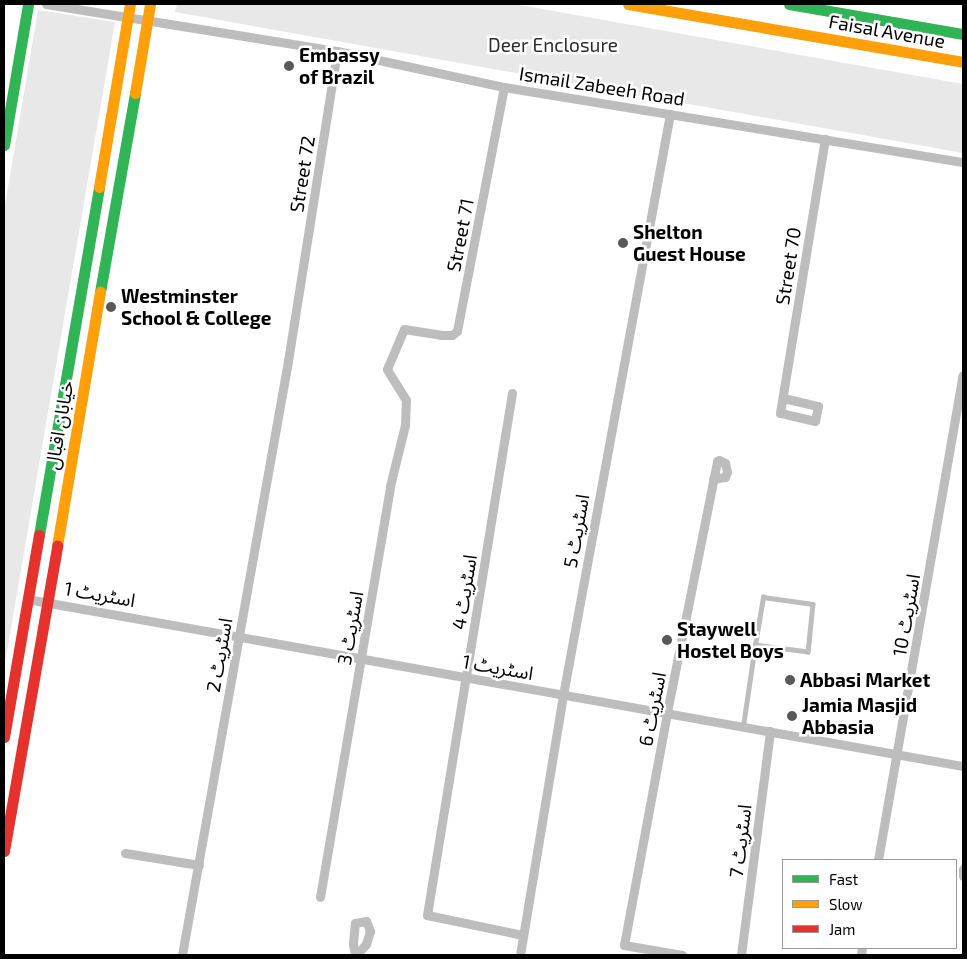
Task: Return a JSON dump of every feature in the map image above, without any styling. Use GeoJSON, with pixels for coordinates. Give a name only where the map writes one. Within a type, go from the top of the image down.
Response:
{"type":"FeatureCollection","features":[{"type":"Feature","properties":{"kind":"main road"},"geometry":{"type":"LineString","coordinates":[[4,145],[28,4]]}},
{"type":"Feature","properties":{"kind":"main road","name":"خیابان اقبال"},"geometry":{"type":"LineString","coordinates":[[4,852],[150,4]]}},
{"type":"Feature","properties":{"kind":"main road","name":"Faisal Avenue"},"geometry":{"type":"LineString","coordinates":[[628,4],[963,62]]}},
{"type":"Feature","properties":{"kind":"main road","name":"Faisal Avenue"},"geometry":{"type":"LineString","coordinates":[[789,4],[963,34]]}},
{"type":"Feature","properties":{"kind":"main road","name":"خیابان اقبال"},"geometry":{"type":"LineString","coordinates":[[4,737],[129,10]]}},
{"type":"Feature","properties":{"kind":"street","name":"Ismail Zabeeh Road"},"geometry":{"type":"LineString","coordinates":[[46,4],[129,10],[148,18],[338,51],[504,87],[963,162]]}},
{"type":"Feature","properties":{"kind":"street","name":"Street 72"},"geometry":{"type":"LineString","coordinates":[[288,361],[338,51]]}},
{"type":"Feature","properties":{"kind":"street","name":"Street 71"},"geometry":{"type":"LineString","coordinates":[[388,369],[401,332],[404,329],[452,335],[457,331],[504,87]]}},
{"type":"Feature","properties":{"kind":"street","name":"اسٹریٹ 5"},"geometry":{"type":"LineString","coordinates":[[520,955],[563,695],[670,114]]}},
{"type":"Feature","properties":{"kind":"street","name":"Street 70"},"geometry":{"type":"LineString","coordinates":[[783,398],[825,139]]}},
{"type":"Feature","properties":{"kind":"street","name":"اسٹریٹ 2"},"geometry":{"type":"LineString","coordinates":[[182,955],[288,361]]}},
{"type":"Feature","properties":{"kind":"street","name":"اسٹریٹ 3"},"geometry":{"type":"LineString","coordinates":[[320,897],[390,486],[405,425],[406,400],[388,369]]}},
{"type":"Feature","properties":{"kind":"street","name":"اسٹریٹ 10"},"geometry":{"type":"LineString","coordinates":[[878,859],[963,375]]}},
{"type":"Feature","properties":{"kind":"street","name":"اسٹریٹ 4"},"geometry":{"type":"LineString","coordinates":[[512,393],[427,915],[524,934]]}},
{"type":"Feature","properties":{"kind":"street","name":"اسٹریٹ 6"},"geometry":{"type":"LineString","coordinates":[[682,955],[624,945],[713,479]]}},
{"type":"Feature","properties":{"kind":"street","name":"اسٹریٹ 1"},"geometry":{"type":"LineString","coordinates":[[27,599],[239,634],[466,678],[667,712],[963,766]]}},
{"type":"Feature","properties":{"kind":"street","name":"اسٹریٹ 7"},"geometry":{"type":"LineString","coordinates":[[741,955],[770,731]]}},
{"type":"Feature","properties":{"kind":"street"},"geometry":{"type":"LineString","coordinates":[[125,853],[198,865]]}},
{"type":"Feature","properties":{"kind":"street"},"geometry":{"type":"LineString","coordinates":[[963,869],[963,876]]}},
{"type":"Feature","properties":{"kind":"lane"},"geometry":{"type":"LineString","coordinates":[[743,726],[755,645],[763,597],[813,604],[808,652],[755,645]]}},
{"type":"Feature","properties":{"kind":"green space","name":"Deer Enclosure"},"geometry":{"type":"Polygon","coordinates":[[[177,4],[514,4],[963,84],[963,153],[175,12],[177,4]]]}},
{"type":"Feature","properties":{"kind":"green space"},"geometry":{"type":"Polygon","coordinates":[[[38,10],[115,22],[4,669],[4,211],[38,10]]]}},
{"type":"Feature","properties":{"kind":"traffic: fast"},"geometry":{"type":"LineString","coordinates":[[4,145],[28,4]]}},
{"type":"Feature","properties":{"kind":"traffic: fast"},"geometry":{"type":"LineString","coordinates":[[789,4],[963,34]]}},
{"type":"Feature","properties":{"kind":"traffic: fast"},"geometry":{"type":"LineString","coordinates":[[100,292],[135,93]]}},
{"type":"Feature","properties":{"kind":"traffic: fast"},"geometry":{"type":"LineString","coordinates":[[39,535],[99,187]]}},
{"type":"Feature","properties":{"kind":"traffic: slow"},"geometry":{"type":"LineString","coordinates":[[99,187],[130,4]]}},
{"type":"Feature","properties":{"kind":"traffic: slow"},"geometry":{"type":"LineString","coordinates":[[135,93],[150,4]]}},
{"type":"Feature","properties":{"kind":"traffic: slow"},"geometry":{"type":"LineString","coordinates":[[628,4],[963,62]]}},
{"type":"Feature","properties":{"kind":"traffic: slow"},"geometry":{"type":"LineString","coordinates":[[57,546],[100,292]]}},
{"type":"Feature","properties":{"kind":"traffic: jam"},"geometry":{"type":"LineString","coordinates":[[4,737],[39,535]]}},
{"type":"Feature","properties":{"kind":"traffic: jam"},"geometry":{"type":"LineString","coordinates":[[4,851],[57,546]]}},
{"type":"Feature","properties":{"kind":"place","name":"Embassy of Brazil"},"geometry":{"type":"Point","coordinates":[289,66]}},
{"type":"Feature","properties":{"kind":"place","name":"Shelton Guest House"},"geometry":{"type":"Point","coordinates":[623,243]}},
{"type":"Feature","properties":{"kind":"place","name":"Westminster School & College"},"geometry":{"type":"Point","coordinates":[111,307]}},
{"type":"Feature","properties":{"kind":"place","name":"Staywell Hostel Boys"},"geometry":{"type":"Point","coordinates":[667,640]}},
{"type":"Feature","properties":{"kind":"place","name":"Abbasi Market"},"geometry":{"type":"Point","coordinates":[790,680]}},
{"type":"Feature","properties":{"kind":"place","name":"Jamia Masjid Abbasia"},"geometry":{"type":"Point","coordinates":[792,716]}}]}
